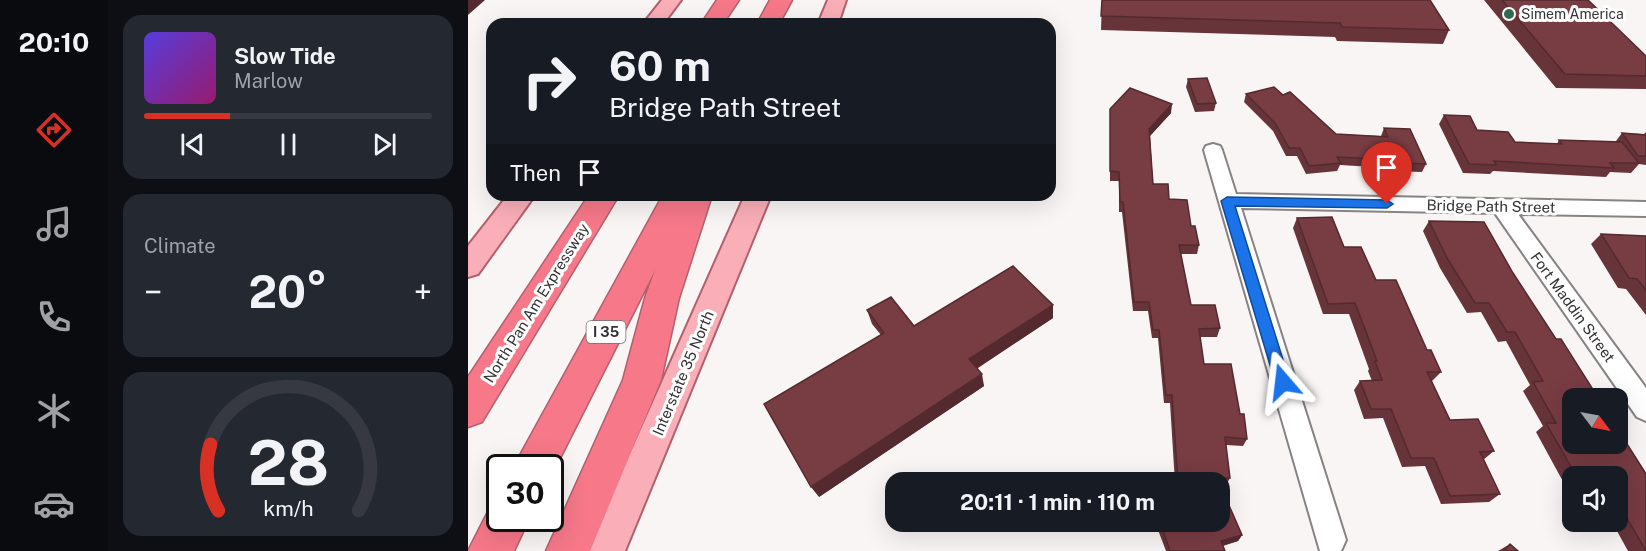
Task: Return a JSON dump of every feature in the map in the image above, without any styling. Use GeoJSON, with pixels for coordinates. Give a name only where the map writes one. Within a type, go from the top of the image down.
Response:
{"type":"FeatureCollection","features":[{"type":"Feature","properties":{"kind":"highway"},"geometry":{"type":"LineString","coordinates":[[716,18],[726,0]]}},
{"type":"Feature","properties":{"kind":"highway"},"geometry":{"type":"LineString","coordinates":[[771,18],[781,0]]}},
{"type":"Feature","properties":{"kind":"highway","name":"I 35"},"geometry":{"type":"LineString","coordinates":[[541,454],[675,201]]}},
{"type":"Feature","properties":{"kind":"highway"},"geometry":{"type":"LineString","coordinates":[[568,551],[642,380],[662,298],[695,201]]}},
{"type":"Feature","properties":{"kind":"highway"},"geometry":{"type":"LineString","coordinates":[[468,380],[599,202]]}},
{"type":"Feature","properties":{"kind":"highway","name":"North Pan Am Expressway"},"geometry":{"type":"LineString","coordinates":[[468,410],[599,202]]}},
{"type":"Feature","properties":{"kind":"highway"},"geometry":{"type":"LineString","coordinates":[[490,551],[500,532]]}},
{"type":"Feature","properties":{"kind":"main road"},"geometry":{"type":"LineString","coordinates":[[658,18],[672,0]]}},
{"type":"Feature","properties":{"kind":"main road"},"geometry":{"type":"LineString","coordinates":[[830,18],[837,0]]}},
{"type":"Feature","properties":{"kind":"main road"},"geometry":{"type":"LineString","coordinates":[[468,266],[517,201]]}},
{"type":"Feature","properties":{"kind":"main road","name":"Interstate 35 North"},"geometry":{"type":"LineString","coordinates":[[606,551],[755,201]]}},
{"type":"Feature","properties":{"kind":"street"},"geometry":{"type":"LineString","coordinates":[[1213,150],[1331,540]]}},
{"type":"Feature","properties":{"kind":"street","name":"Bridge Path Street"},"geometry":{"type":"LineString","coordinates":[[1227,201],[1646,209]]}},
{"type":"Feature","properties":{"kind":"street","name":"Fort Maddin Street"},"geometry":{"type":"LineString","coordinates":[[1501,206],[1646,409]]}},
{"type":"Feature","properties":{"kind":"building"},"geometry":{"type":"Polygon","coordinates":[[[1102,0],[1430,0],[1449,30],[1342,27],[1340,23],[1101,16],[1102,0]]]}},
{"type":"Feature","properties":{"kind":"building"},"geometry":{"type":"Polygon","coordinates":[[[1502,0],[1588,0],[1646,56],[1646,76],[1565,74],[1502,0]]]}},
{"type":"Feature","properties":{"kind":"building"},"geometry":{"type":"Polygon","coordinates":[[[1207,78],[1216,103],[1197,104],[1188,79],[1207,78]]]}},
{"type":"Feature","properties":{"kind":"building"},"geometry":{"type":"Polygon","coordinates":[[[1274,87],[1283,95],[1290,92],[1336,134],[1388,137],[1384,128],[1410,129],[1426,164],[1337,157],[1341,163],[1309,166],[1300,148],[1289,148],[1275,123],[1246,94],[1274,87]]]}},
{"type":"Feature","properties":{"kind":"building"},"geometry":{"type":"Polygon","coordinates":[[[1130,88],[1172,104],[1149,129],[1153,184],[1168,184],[1169,199],[1187,200],[1191,226],[1195,226],[1199,245],[1179,245],[1191,305],[1215,305],[1220,328],[1199,329],[1204,364],[1231,364],[1240,414],[1244,414],[1247,439],[1225,437],[1229,472],[1177,472],[1172,395],[1166,395],[1159,330],[1153,330],[1149,302],[1134,302],[1123,202],[1120,202],[1119,172],[1110,171],[1110,109],[1130,88]]]}},
{"type":"Feature","properties":{"kind":"building"},"geometry":{"type":"Polygon","coordinates":[[[1444,115],[1470,116],[1477,130],[1508,132],[1515,142],[1562,144],[1559,140],[1622,142],[1639,163],[1610,163],[1614,168],[1494,161],[1496,165],[1469,164],[1444,115]]]}},
{"type":"Feature","properties":{"kind":"building"},"geometry":{"type":"Polygon","coordinates":[[[1622,133],[1646,135],[1646,156],[1638,156],[1622,133]]]}},
{"type":"Feature","properties":{"kind":"building"},"geometry":{"type":"Polygon","coordinates":[[[1332,217],[1344,247],[1361,247],[1376,280],[1396,280],[1427,350],[1431,350],[1441,372],[1427,372],[1450,420],[1478,419],[1494,451],[1480,452],[1500,494],[1450,496],[1434,458],[1411,458],[1391,409],[1371,409],[1360,381],[1382,380],[1355,303],[1328,304],[1297,218],[1332,217]]]}},
{"type":"Feature","properties":{"kind":"building"},"geometry":{"type":"Polygon","coordinates":[[[1429,221],[1484,222],[1513,273],[1556,339],[1561,339],[1592,388],[1562,388],[1562,451],[1546,423],[1556,423],[1533,382],[1543,381],[1515,332],[1507,332],[1489,303],[1475,303],[1447,258],[1429,221]]]}},
{"type":"Feature","properties":{"kind":"building"},"geometry":{"type":"Polygon","coordinates":[[[1601,234],[1646,236],[1646,290],[1637,279],[1629,278],[1601,234]]]}},
{"type":"Feature","properties":{"kind":"building"},"geometry":{"type":"Polygon","coordinates":[[[1013,266],[1053,305],[969,359],[982,374],[811,487],[764,404],[884,333],[867,310],[891,297],[914,326],[1013,266]]]}},
{"type":"Feature","properties":{"kind":"building"},"geometry":{"type":"Polygon","coordinates":[[[1628,445],[1646,474],[1646,551],[1628,520],[1628,466],[1571,466],[1564,454],[1628,454],[1628,445]]]}},
{"type":"Feature","properties":{"kind":"building"},"geometry":{"type":"Polygon","coordinates":[[[1230,508],[1242,535],[1221,541],[1225,551],[1170,551],[1163,532],[1230,532],[1230,508]]]}},
{"type":"Feature","properties":{"kind":"building"},"geometry":{"type":"Polygon","coordinates":[[[1510,544],[1518,551],[1504,551],[1510,544]]]}},
{"type":"Feature","properties":{"kind":"place","name":"Simem America"},"geometry":{"type":"Point","coordinates":[1509,14]}},
{"type":"Feature","properties":{"kind":"route"},"geometry":{"type":"LineString","coordinates":[[1283,382],[1227,201],[1387,204]]}}]}
